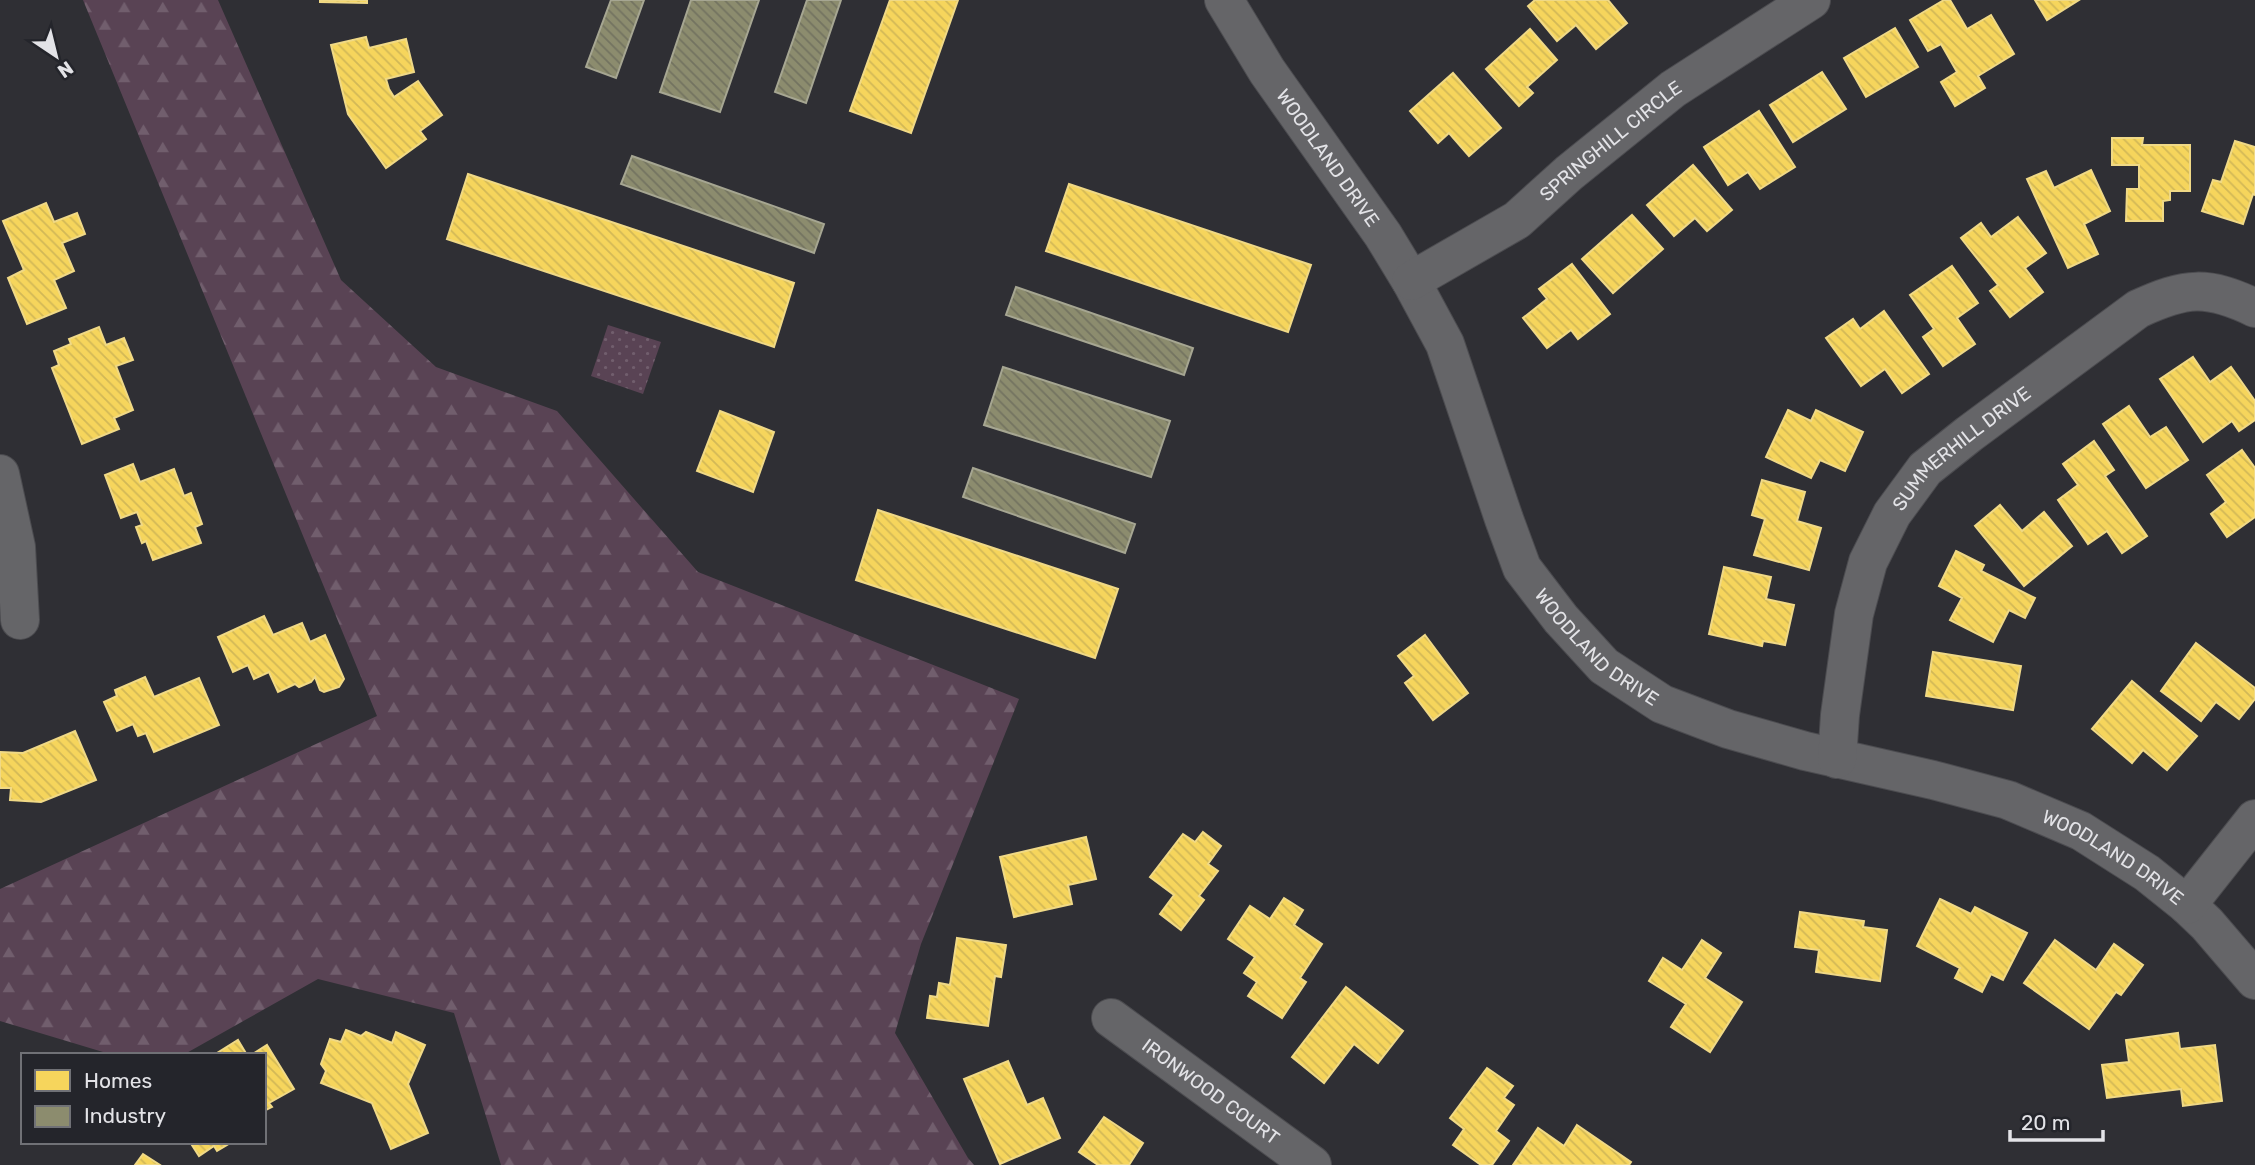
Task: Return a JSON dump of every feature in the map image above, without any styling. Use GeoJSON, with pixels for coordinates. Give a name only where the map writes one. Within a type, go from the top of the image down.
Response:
{"type":"FeatureCollection","features":[{"type":"Feature","properties":{"kind":"street","name":"WOODLAND DRIVE"},"geometry":{"type":"LineString","coordinates":[[1224,0],[1268,71],[1383,235],[1411,281],[1445,344],[1522,568],[1561,619],[1604,666],[1662,704],[1728,729],[2008,800],[2081,831],[2147,873],[2187,905],[2255,980]]}},
{"type":"Feature","properties":{"kind":"street","name":"SPRINGHILL CIRCLE"},"geometry":{"type":"LineString","coordinates":[[1411,281],[1517,220],[1569,173],[1673,89],[1811,0]]}},
{"type":"Feature","properties":{"kind":"street","name":"SUMMERHILL DRIVE"},"geometry":{"type":"LineString","coordinates":[[1838,759],[1840,715],[1854,614],[1868,562],[1892,514],[1926,469],[2138,309],[2166,296],[2199,290],[2231,296],[2255,308]]}},
{"type":"Feature","properties":{"kind":"street"},"geometry":{"type":"LineString","coordinates":[[0,474],[16,547],[20,620]]}},
{"type":"Feature","properties":{"kind":"street"},"geometry":{"type":"LineString","coordinates":[[2187,905],[2255,819]]}},
{"type":"Feature","properties":{"kind":"street","name":"IRONWOOD COURT"},"geometry":{"type":"LineString","coordinates":[[1111,1018],[1312,1165]]}},
{"type":"Feature","properties":{"kind":"green space"},"geometry":{"type":"Polygon","coordinates":[[[83,0],[218,0],[341,280],[436,367],[557,411],[698,572],[1019,699],[921,944],[895,1033],[974,1165],[501,1165],[454,1013],[318,979],[187,1053],[106,1053],[0,1021],[0,889],[377,716],[83,0]]]}},
{"type":"Feature","properties":{"kind":"green space"},"geometry":{"type":"Polygon","coordinates":[[[608,325],[661,342],[643,394],[591,376],[608,325]]]}},
{"type":"Feature","properties":{"kind":"building: Homes"},"geometry":{"type":"Polygon","coordinates":[[[367,0],[367,3],[320,2],[367,0]]]}},
{"type":"Feature","properties":{"kind":"building: Homes"},"geometry":{"type":"Polygon","coordinates":[[[890,0],[958,0],[911,133],[850,111],[890,0]]]}},
{"type":"Feature","properties":{"kind":"building: Homes"},"geometry":{"type":"Polygon","coordinates":[[[1535,0],[1608,0],[1627,23],[1596,49],[1576,25],[1557,41],[1528,6],[1535,0]]]}},
{"type":"Feature","properties":{"kind":"building: Homes"},"geometry":{"type":"Polygon","coordinates":[[[1944,0],[1950,0],[1967,29],[1991,15],[2014,54],[1978,76],[1985,88],[1955,106],[1941,82],[1957,72],[1941,44],[1928,51],[1910,20],[1944,0]]]}},
{"type":"Feature","properties":{"kind":"building: Homes"},"geometry":{"type":"Polygon","coordinates":[[[2035,0],[2079,0],[2047,20],[2035,0]]]}},
{"type":"Feature","properties":{"kind":"building: Homes"},"geometry":{"type":"Polygon","coordinates":[[[1895,28],[1918,67],[1866,97],[1844,58],[1895,28]]]}},
{"type":"Feature","properties":{"kind":"building: Homes"},"geometry":{"type":"Polygon","coordinates":[[[1530,29],[1557,60],[1527,87],[1533,93],[1519,106],[1486,69],[1530,29]]]}},
{"type":"Feature","properties":{"kind":"building: Homes"},"geometry":{"type":"Polygon","coordinates":[[[366,37],[369,48],[406,39],[414,72],[386,79],[389,89],[394,97],[418,81],[442,115],[420,131],[426,139],[386,168],[348,114],[331,45],[366,37]]]}},
{"type":"Feature","properties":{"kind":"building: Homes"},"geometry":{"type":"Polygon","coordinates":[[[1822,72],[1846,109],[1793,142],[1770,105],[1822,72]]]}},
{"type":"Feature","properties":{"kind":"building: Homes"},"geometry":{"type":"Polygon","coordinates":[[[1453,73],[1501,128],[1469,156],[1449,133],[1438,143],[1410,111],[1453,73]]]}},
{"type":"Feature","properties":{"kind":"building: Homes"},"geometry":{"type":"Polygon","coordinates":[[[1759,111],[1795,167],[1760,189],[1748,172],[1728,185],[1704,147],[1759,111]]]}},
{"type":"Feature","properties":{"kind":"building: Homes"},"geometry":{"type":"Polygon","coordinates":[[[2112,138],[2143,138],[2142,145],[2190,145],[2190,191],[2170,191],[2170,200],[2163,201],[2163,221],[2126,221],[2127,189],[2139,189],[2139,165],[2112,165],[2112,138]]]}},
{"type":"Feature","properties":{"kind":"building: Homes"},"geometry":{"type":"Polygon","coordinates":[[[2235,141],[2255,147],[2255,195],[2253,194],[2243,224],[2202,211],[2213,180],[2221,182],[2235,141]]]}},
{"type":"Feature","properties":{"kind":"building: Homes"},"geometry":{"type":"Polygon","coordinates":[[[1693,165],[1732,210],[1707,231],[1695,218],[1674,236],[1647,205],[1693,165]]]}},
{"type":"Feature","properties":{"kind":"building: Homes"},"geometry":{"type":"Polygon","coordinates":[[[2091,170],[2110,211],[2084,224],[2098,254],[2068,268],[2027,179],[2046,171],[2054,188],[2091,170]]]}},
{"type":"Feature","properties":{"kind":"building: Homes"},"geometry":{"type":"Polygon","coordinates":[[[468,174],[794,283],[774,347],[447,239],[468,174]]]}},
{"type":"Feature","properties":{"kind":"building: Homes"},"geometry":{"type":"Polygon","coordinates":[[[1069,184],[1311,265],[1288,332],[1046,251],[1069,184]]]}},
{"type":"Feature","properties":{"kind":"building: Homes"},"geometry":{"type":"Polygon","coordinates":[[[46,203],[54,222],[77,213],[85,234],[62,243],[74,271],[54,280],[66,308],[27,324],[8,278],[24,270],[3,221],[46,203]]]}},
{"type":"Feature","properties":{"kind":"building: Homes"},"geometry":{"type":"Polygon","coordinates":[[[1632,215],[1663,249],[1613,293],[1582,259],[1632,215]]]}},
{"type":"Feature","properties":{"kind":"building: Homes"},"geometry":{"type":"Polygon","coordinates":[[[2018,217],[2046,253],[2025,268],[2043,292],[2010,317],[1990,291],[1998,285],[1961,238],[1981,223],[1991,237],[2018,217]]]}},
{"type":"Feature","properties":{"kind":"building: Homes"},"geometry":{"type":"Polygon","coordinates":[[[1572,264],[1610,314],[1578,339],[1571,330],[1547,348],[1523,318],[1547,299],[1539,289],[1572,264]]]}},
{"type":"Feature","properties":{"kind":"building: Homes"},"geometry":{"type":"Polygon","coordinates":[[[1952,266],[1978,303],[1957,318],[1975,344],[1943,366],[1923,337],[1934,329],[1910,295],[1952,266]]]}},
{"type":"Feature","properties":{"kind":"building: Homes"},"geometry":{"type":"Polygon","coordinates":[[[1884,311],[1929,374],[1902,393],[1885,369],[1861,386],[1826,338],[1853,319],[1860,329],[1884,311]]]}},
{"type":"Feature","properties":{"kind":"building: Homes"},"geometry":{"type":"Polygon","coordinates":[[[99,327],[106,345],[124,338],[133,360],[116,366],[133,410],[114,418],[119,429],[82,444],[52,368],[59,365],[54,351],[71,344],[69,339],[99,327]]]}},
{"type":"Feature","properties":{"kind":"building: Homes"},"geometry":{"type":"Polygon","coordinates":[[[2193,357],[2210,382],[2231,367],[2255,401],[2255,420],[2239,431],[2232,421],[2203,442],[2160,379],[2193,357]]]}},
{"type":"Feature","properties":{"kind":"building: Homes"},"geometry":{"type":"Polygon","coordinates":[[[2129,406],[2150,437],[2166,427],[2188,460],[2146,488],[2103,424],[2129,406]]]}},
{"type":"Feature","properties":{"kind":"building: Homes"},"geometry":{"type":"Polygon","coordinates":[[[1788,410],[1811,421],[1816,410],[1863,432],[1845,471],[1820,460],[1811,478],[1766,457],[1788,410]]]}},
{"type":"Feature","properties":{"kind":"building: Homes"},"geometry":{"type":"Polygon","coordinates":[[[720,411],[774,432],[753,492],[697,471],[720,411]]]}},
{"type":"Feature","properties":{"kind":"building: Homes"},"geometry":{"type":"Polygon","coordinates":[[[2094,441],[2114,470],[2105,476],[2147,536],[2122,553],[2107,531],[2088,544],[2058,500],[2078,485],[2063,464],[2094,441]]]}},
{"type":"Feature","properties":{"kind":"building: Homes"},"geometry":{"type":"Polygon","coordinates":[[[2242,450],[2255,468],[2255,517],[2227,537],[2211,514],[2226,502],[2207,475],[2242,450]]]}},
{"type":"Feature","properties":{"kind":"building: Homes"},"geometry":{"type":"Polygon","coordinates":[[[133,464],[140,482],[174,469],[184,496],[191,493],[202,524],[195,527],[201,543],[153,560],[146,541],[142,543],[136,527],[142,525],[137,512],[121,518],[105,475],[133,464]]]}},
{"type":"Feature","properties":{"kind":"building: Homes"},"geometry":{"type":"Polygon","coordinates":[[[1762,480],[1805,492],[1797,521],[1821,528],[1809,570],[1754,555],[1765,519],[1752,515],[1762,480]]]}},
{"type":"Feature","properties":{"kind":"building: Homes"},"geometry":{"type":"Polygon","coordinates":[[[2000,505],[2022,531],[2044,512],[2072,546],[2024,586],[1975,526],[2000,505]]]}},
{"type":"Feature","properties":{"kind":"building: Homes"},"geometry":{"type":"Polygon","coordinates":[[[878,510],[1118,589],[1095,658],[856,580],[878,510]]]}},
{"type":"Feature","properties":{"kind":"building: Homes"},"geometry":{"type":"Polygon","coordinates":[[[1956,551],[1984,565],[1981,571],[2035,598],[2025,618],[2009,610],[1993,642],[1950,620],[1962,598],[1939,586],[1956,551]]]}},
{"type":"Feature","properties":{"kind":"building: Homes"},"geometry":{"type":"Polygon","coordinates":[[[1724,567],[1771,577],[1766,599],[1794,605],[1785,645],[1763,641],[1762,646],[1709,634],[1724,567]]]}},
{"type":"Feature","properties":{"kind":"building: Homes"},"geometry":{"type":"Polygon","coordinates":[[[264,616],[273,635],[302,623],[310,642],[325,635],[344,679],[339,687],[324,692],[320,690],[315,677],[311,682],[299,687],[295,684],[278,692],[269,672],[254,679],[248,665],[233,672],[218,637],[264,616]]]}},
{"type":"Feature","properties":{"kind":"building: Homes"},"geometry":{"type":"Polygon","coordinates":[[[1425,635],[1468,693],[1433,720],[1405,683],[1414,676],[1398,656],[1425,635]]]}},
{"type":"Feature","properties":{"kind":"building: Homes"},"geometry":{"type":"Polygon","coordinates":[[[2196,643],[2255,688],[2255,699],[2239,719],[2216,702],[2201,721],[2161,691],[2196,643]]]}},
{"type":"Feature","properties":{"kind":"building: Homes"},"geometry":{"type":"Polygon","coordinates":[[[1933,652],[2021,666],[2013,710],[1926,696],[1933,652]]]}},
{"type":"Feature","properties":{"kind":"building: Homes"},"geometry":{"type":"Polygon","coordinates":[[[145,677],[154,697],[199,678],[219,725],[154,752],[146,733],[138,736],[133,724],[117,731],[104,702],[117,696],[115,690],[145,677]]]}},
{"type":"Feature","properties":{"kind":"building: Homes"},"geometry":{"type":"Polygon","coordinates":[[[2132,681],[2197,736],[2167,770],[2143,750],[2132,763],[2092,729],[2132,681]]]}},
{"type":"Feature","properties":{"kind":"building: Homes"},"geometry":{"type":"Polygon","coordinates":[[[75,731],[96,780],[41,802],[10,800],[11,788],[0,788],[0,752],[23,753],[75,731]]]}},
{"type":"Feature","properties":{"kind":"building: Homes"},"geometry":{"type":"Polygon","coordinates":[[[1203,832],[1221,846],[1208,864],[1218,871],[1199,896],[1204,900],[1181,930],[1160,914],[1174,895],[1150,877],[1183,834],[1195,842],[1203,832]]]}},
{"type":"Feature","properties":{"kind":"building: Homes"},"geometry":{"type":"Polygon","coordinates":[[[1086,837],[1096,879],[1068,885],[1072,904],[1014,917],[1000,857],[1086,837]]]}},
{"type":"Feature","properties":{"kind":"building: Homes"},"geometry":{"type":"Polygon","coordinates":[[[1284,898],[1303,910],[1294,925],[1322,944],[1300,978],[1306,982],[1282,1018],[1248,996],[1257,982],[1244,973],[1255,957],[1228,939],[1250,906],[1270,919],[1284,898]]]}},
{"type":"Feature","properties":{"kind":"building: Homes"},"geometry":{"type":"Polygon","coordinates":[[[1940,899],[1971,914],[1975,907],[2027,933],[2003,980],[1991,974],[1982,992],[1955,978],[1960,968],[1917,946],[1940,899]]]}},
{"type":"Feature","properties":{"kind":"building: Homes"},"geometry":{"type":"Polygon","coordinates":[[[1800,912],[1864,921],[1863,927],[1887,930],[1880,981],[1816,972],[1819,950],[1795,947],[1800,912]]]}},
{"type":"Feature","properties":{"kind":"building: Homes"},"geometry":{"type":"Polygon","coordinates":[[[957,938],[1006,945],[1001,977],[995,976],[988,1026],[927,1018],[930,996],[937,997],[939,983],[950,985],[957,938]]]}},
{"type":"Feature","properties":{"kind":"building: Homes"},"geometry":{"type":"Polygon","coordinates":[[[1702,940],[1721,953],[1705,978],[1742,1002],[1710,1052],[1671,1027],[1686,1004],[1649,981],[1663,958],[1682,970],[1702,940]]]}},
{"type":"Feature","properties":{"kind":"building: Homes"},"geometry":{"type":"Polygon","coordinates":[[[2055,940],[2096,970],[2114,944],[2143,965],[2121,995],[2116,992],[2089,1029],[2024,983],[2055,940]]]}},
{"type":"Feature","properties":{"kind":"building: Homes"},"geometry":{"type":"Polygon","coordinates":[[[1346,987],[1403,1031],[1378,1063],[1354,1044],[1324,1083],[1292,1057],[1346,987]]]}},
{"type":"Feature","properties":{"kind":"building: Homes"},"geometry":{"type":"Polygon","coordinates":[[[346,1030],[361,1036],[366,1032],[392,1043],[396,1032],[425,1045],[408,1084],[428,1133],[391,1149],[372,1103],[321,1083],[326,1071],[321,1064],[330,1039],[341,1042],[346,1030]]]}},
{"type":"Feature","properties":{"kind":"building: Homes"},"geometry":{"type":"Polygon","coordinates":[[[2178,1033],[2180,1049],[2215,1045],[2222,1101],[2183,1106],[2181,1089],[2107,1098],[2102,1065],[2129,1062],[2126,1040],[2178,1033]]]}},
{"type":"Feature","properties":{"kind":"building: Homes"},"geometry":{"type":"Polygon","coordinates":[[[238,1040],[246,1053],[217,1053],[238,1040]]]}},
{"type":"Feature","properties":{"kind":"building: Homes"},"geometry":{"type":"Polygon","coordinates":[[[267,1045],[294,1089],[269,1103],[272,1107],[266,1110],[266,1053],[254,1053],[267,1045]]]}},
{"type":"Feature","properties":{"kind":"building: Homes"},"geometry":{"type":"Polygon","coordinates":[[[1008,1061],[1027,1105],[1043,1098],[1060,1138],[1000,1164],[964,1079],[1008,1061]]]}},
{"type":"Feature","properties":{"kind":"building: Homes"},"geometry":{"type":"Polygon","coordinates":[[[1487,1068],[1513,1086],[1504,1098],[1514,1105],[1496,1131],[1509,1141],[1492,1165],[1481,1165],[1453,1145],[1464,1129],[1450,1118],[1487,1068]]]}},
{"type":"Feature","properties":{"kind":"building: Homes"},"geometry":{"type":"Polygon","coordinates":[[[1104,1117],[1143,1143],[1129,1165],[1098,1165],[1079,1152],[1104,1117]]]}},
{"type":"Feature","properties":{"kind":"building: Homes"},"geometry":{"type":"Polygon","coordinates":[[[1577,1125],[1631,1162],[1629,1165],[1513,1165],[1538,1128],[1564,1146],[1577,1125]]]}},
{"type":"Feature","properties":{"kind":"building: Homes"},"geometry":{"type":"Polygon","coordinates":[[[191,1144],[229,1144],[217,1151],[214,1146],[199,1156],[191,1144]]]}},
{"type":"Feature","properties":{"kind":"building: Homes"},"geometry":{"type":"Polygon","coordinates":[[[143,1154],[160,1165],[135,1165],[143,1154]]]}},
{"type":"Feature","properties":{"kind":"building: Industry"},"geometry":{"type":"Polygon","coordinates":[[[611,0],[644,0],[616,78],[586,67],[611,0]]]}},
{"type":"Feature","properties":{"kind":"building: Industry"},"geometry":{"type":"Polygon","coordinates":[[[691,0],[759,0],[720,112],[660,92],[691,0]]]}},
{"type":"Feature","properties":{"kind":"building: Industry"},"geometry":{"type":"Polygon","coordinates":[[[807,0],[841,0],[806,103],[775,92],[807,0]]]}},
{"type":"Feature","properties":{"kind":"building: Industry"},"geometry":{"type":"Polygon","coordinates":[[[632,156],[824,224],[814,253],[621,184],[632,156]]]}},
{"type":"Feature","properties":{"kind":"building: Industry"},"geometry":{"type":"Polygon","coordinates":[[[1016,287],[1193,348],[1184,375],[1006,315],[1016,287]]]}},
{"type":"Feature","properties":{"kind":"building: Industry"},"geometry":{"type":"Polygon","coordinates":[[[1003,367],[1170,421],[1151,477],[984,425],[1003,367]]]}},
{"type":"Feature","properties":{"kind":"building: Industry"},"geometry":{"type":"Polygon","coordinates":[[[973,468],[1135,524],[1125,553],[963,497],[973,468]]]}}]}
